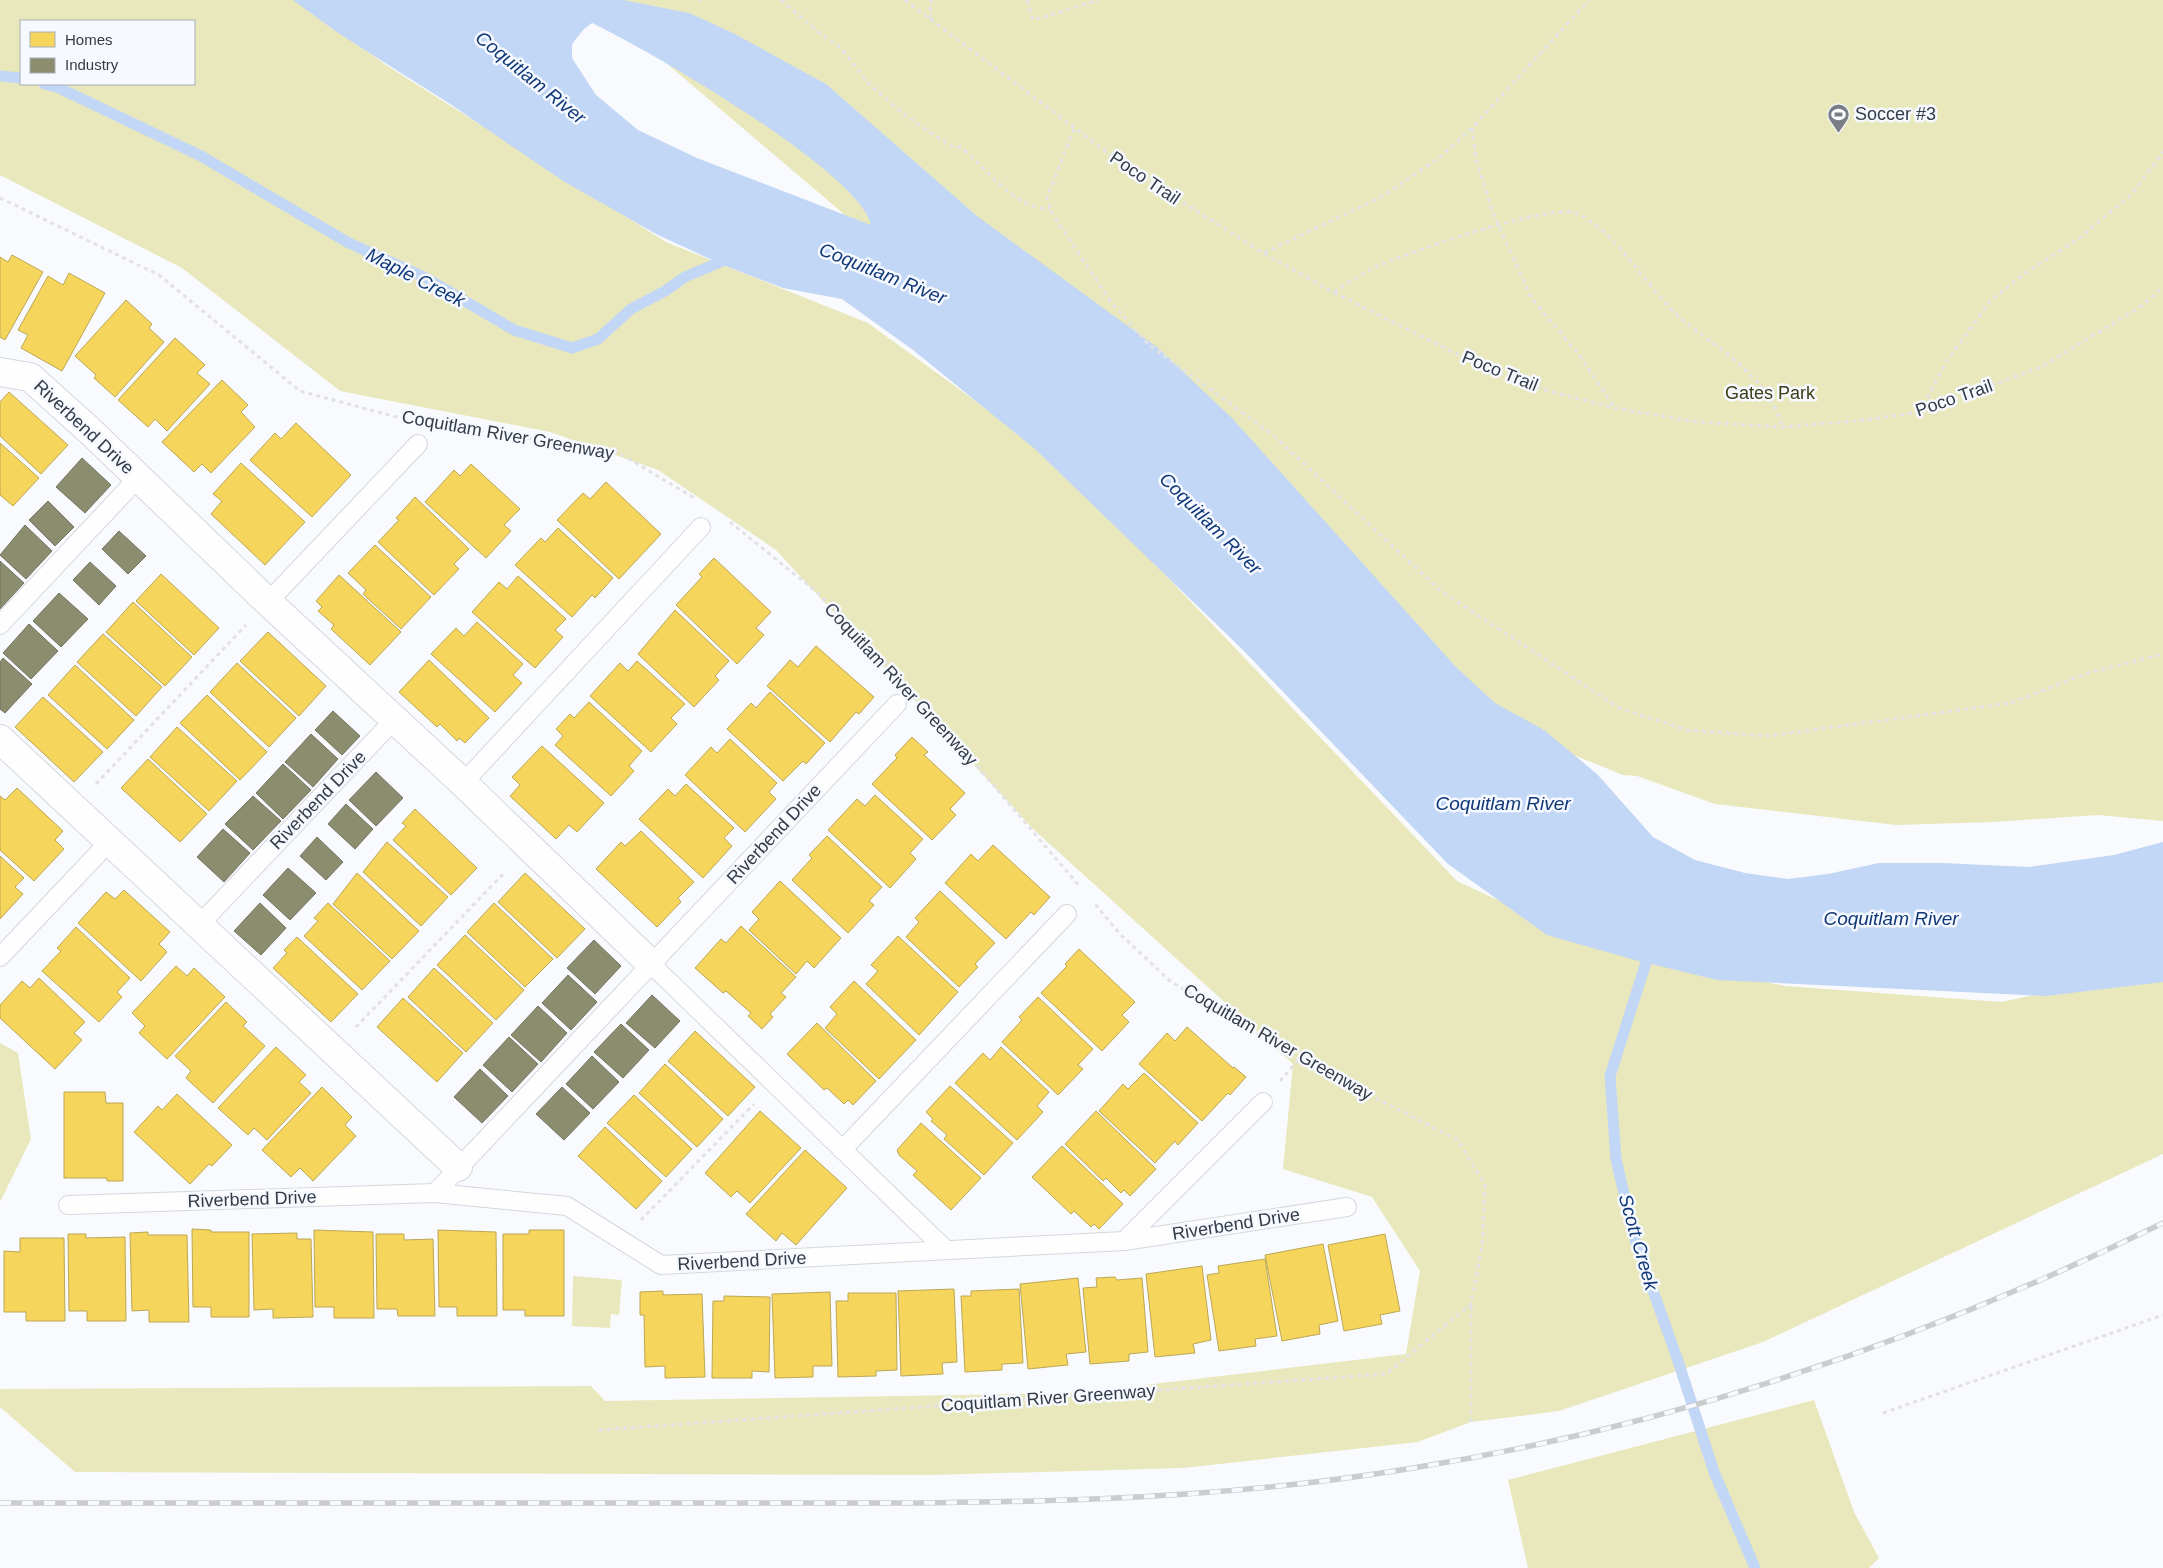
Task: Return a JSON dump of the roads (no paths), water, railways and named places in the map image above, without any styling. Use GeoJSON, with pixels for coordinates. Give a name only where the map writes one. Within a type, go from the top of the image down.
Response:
{"type":"FeatureCollection","features":[{"type":"Feature","properties":{"kind":"street","name":"Riverbend Drive"},"geometry":{"type":"LineString","coordinates":[[0,372],[30,377],[139,477],[268,602],[463,783],[651,964]]}},
{"type":"Feature","properties":{"kind":"street"},"geometry":{"type":"LineString","coordinates":[[0,740],[458,1167]]}},
{"type":"Feature","properties":{"kind":"lane"},"geometry":{"type":"LineString","coordinates":[[268,602],[418,444]]}},
{"type":"Feature","properties":{"kind":"lane","name":"Riverbend Drive"},"geometry":{"type":"LineString","coordinates":[[0,625],[139,477]]}},
{"type":"Feature","properties":{"kind":"lane"},"geometry":{"type":"LineString","coordinates":[[463,783],[701,527]]}},
{"type":"Feature","properties":{"kind":"lane","name":"Riverbend Drive"},"geometry":{"type":"LineString","coordinates":[[435,1193],[897,704]]}},
{"type":"Feature","properties":{"kind":"lane","name":"Riverbend Drive"},"geometry":{"type":"LineString","coordinates":[[199,925],[394,720]]}},
{"type":"Feature","properties":{"kind":"lane"},"geometry":{"type":"LineString","coordinates":[[0,957],[110,841]]}},
{"type":"Feature","properties":{"kind":"lane"},"geometry":{"type":"LineString","coordinates":[[842,1150],[1066,914]]}},
{"type":"Feature","properties":{"kind":"lane","name":"Riverbend Drive"},"geometry":{"type":"LineString","coordinates":[[651,964],[946,1250]]}},
{"type":"Feature","properties":{"kind":"lane","name":"Riverbend Drive"},"geometry":{"type":"LineString","coordinates":[[1124,1241],[1263,1102]]}},
{"type":"Feature","properties":{"kind":"lane","name":"Riverbend Drive"},"geometry":{"type":"LineString","coordinates":[[68,1206],[435,1193],[568,1206],[661,1265],[1124,1241],[1347,1207]]}},
{"type":"Feature","properties":{"kind":"water","name":"Coquitlam River"},"geometry":{"type":"Polygon","coordinates":[[[293,0],[623,0],[689,13],[733,33],[826,84],[977,216],[1158,348],[1232,418],[1456,667],[1495,703],[1544,730],[1597,774],[1653,837],[1695,860],[1745,873],[1788,879],[1828,874],[1879,863],[1942,863],[2029,867],[2114,855],[2163,842],[2163,982],[2046,996],[1717,980],[1635,960],[1547,935],[1448,864],[1243,650],[1035,449],[913,350],[842,299],[783,288],[723,265],[658,235],[563,181],[450,104],[338,33],[293,0]],[[592,23],[583,30],[572,44],[572,58],[596,95],[638,130],[697,158],[871,225],[858,202],[830,175],[792,144],[701,84],[592,23]]]}},
{"type":"Feature","properties":{"kind":"waterway","name":"Maple Creek"},"geometry":{"type":"LineString","coordinates":[[0,76],[20,78]]}},
{"type":"Feature","properties":{"kind":"waterway","name":"Maple Creek"},"geometry":{"type":"LineString","coordinates":[[48,85],[57,87],[201,156],[347,242],[426,278],[514,330],[572,348],[598,339],[631,309],[665,291],[685,277],[732,257]]}},
{"type":"Feature","properties":{"kind":"waterway","name":"Scott Creek"},"geometry":{"type":"LineString","coordinates":[[1650,950],[1610,1076],[1616,1159],[1634,1237],[1678,1361],[1714,1472],[1755,1568]]}},
{"type":"Feature","properties":{"kind":"railway"},"geometry":{"type":"LineString","coordinates":[[0,1503],[986,1502],[1155,1496],[1323,1481],[1407,1469],[1505,1451],[1603,1429],[1699,1404],[1888,1342],[2072,1266],[2163,1223]]}},
{"type":"Feature","properties":{"kind":"place","name":"Soccer #3"},"geometry":{"type":"Point","coordinates":[1839,133]}},
{"type":"Feature","properties":{"kind":"park label","name":"Gates Park"},"geometry":{"type":"Point","coordinates":[1770,393]}}]}
